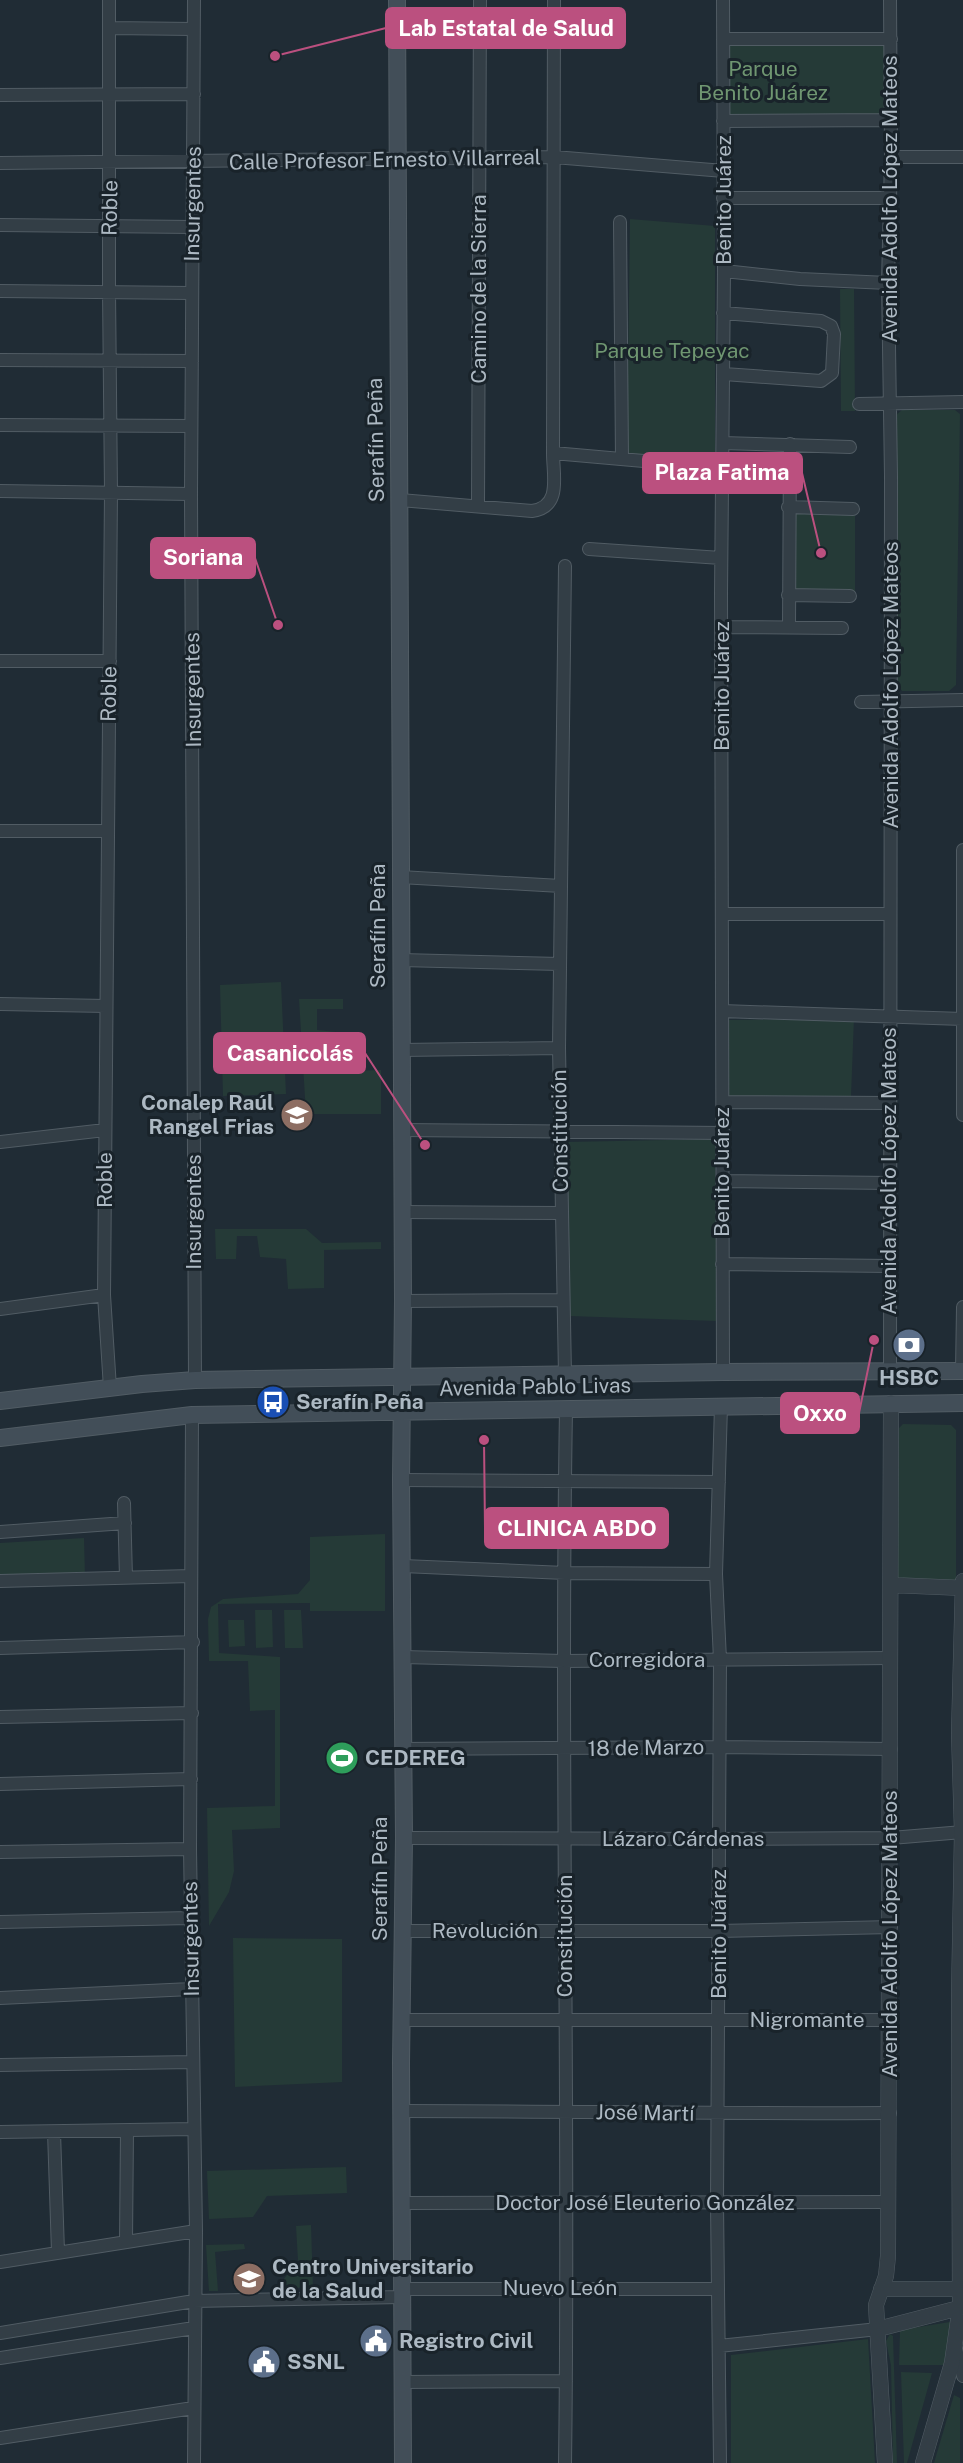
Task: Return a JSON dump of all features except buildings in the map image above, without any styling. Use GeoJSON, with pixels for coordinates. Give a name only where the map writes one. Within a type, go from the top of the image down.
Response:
{"type":"FeatureCollection","features":[{"type":"Feature","properties":{"kind":"main road","name":"Serafín Peña"},"geometry":{"type":"LineString","coordinates":[[397,0],[403,1301],[401,1480],[404,1838],[401,2019],[403,2463]]}},
{"type":"Feature","properties":{"kind":"main road","name":"Avenida Pablo Livas"},"geometry":{"type":"LineString","coordinates":[[0,1401],[195,1380],[723,1372],[963,1371]]}},
{"type":"Feature","properties":{"kind":"main road","name":"Avenida Pablo Livas"},"geometry":{"type":"LineString","coordinates":[[0,1438],[192,1415],[963,1403]]}},
{"type":"Feature","properties":{"kind":"street","name":"Roble"},"geometry":{"type":"LineString","coordinates":[[109,0],[111,492],[104,1295],[110,1388]]}},
{"type":"Feature","properties":{"kind":"street","name":"Insurgentes"},"geometry":{"type":"LineString","coordinates":[[194,0],[191,494],[195,1380]]}},
{"type":"Feature","properties":{"kind":"street","name":"Camino de la Sierra"},"geometry":{"type":"LineString","coordinates":[[478,506],[480,0]]}},
{"type":"Feature","properties":{"kind":"street"},"geometry":{"type":"LineString","coordinates":[[399,500],[532,511],[546,507],[554,493],[554,0]]}},
{"type":"Feature","properties":{"kind":"street","name":"Benito Juárez"},"geometry":{"type":"LineString","coordinates":[[723,0],[723,1372]]}},
{"type":"Feature","properties":{"kind":"street","name":"Avenida Adolfo López Mateos"},"geometry":{"type":"LineString","coordinates":[[890,0],[891,157],[888,283],[890,1371]]}},
{"type":"Feature","properties":{"kind":"street"},"geometry":{"type":"LineString","coordinates":[[110,28],[194,29]]}},
{"type":"Feature","properties":{"kind":"street"},"geometry":{"type":"LineString","coordinates":[[723,39],[891,39]]}},
{"type":"Feature","properties":{"kind":"street"},"geometry":{"type":"LineString","coordinates":[[0,95],[194,94]]}},
{"type":"Feature","properties":{"kind":"street"},"geometry":{"type":"LineString","coordinates":[[723,121],[890,120]]}},
{"type":"Feature","properties":{"kind":"street"},"geometry":{"type":"LineString","coordinates":[[891,157],[963,157]]}},
{"type":"Feature","properties":{"kind":"street","name":"Calle Profesor Ernesto Villarreal"},"geometry":{"type":"LineString","coordinates":[[0,163],[554,158],[724,171]]}},
{"type":"Feature","properties":{"kind":"street"},"geometry":{"type":"LineString","coordinates":[[723,198],[890,198]]}},
{"type":"Feature","properties":{"kind":"street"},"geometry":{"type":"LineString","coordinates":[[620,222],[622,459]]}},
{"type":"Feature","properties":{"kind":"street"},"geometry":{"type":"LineString","coordinates":[[0,225],[193,227]]}},
{"type":"Feature","properties":{"kind":"street"},"geometry":{"type":"LineString","coordinates":[[724,271],[800,279],[888,283]]}},
{"type":"Feature","properties":{"kind":"street"},"geometry":{"type":"LineString","coordinates":[[0,291],[191,293]]}},
{"type":"Feature","properties":{"kind":"street"},"geometry":{"type":"LineString","coordinates":[[723,313],[821,321],[831,326],[834,334],[832,373],[827,378],[814,382],[724,374]]}},
{"type":"Feature","properties":{"kind":"street"},"geometry":{"type":"LineString","coordinates":[[0,360],[192,361]]}},
{"type":"Feature","properties":{"kind":"street"},"geometry":{"type":"LineString","coordinates":[[859,404],[963,402]]}},
{"type":"Feature","properties":{"kind":"street"},"geometry":{"type":"LineString","coordinates":[[0,425],[191,426]]}},
{"type":"Feature","properties":{"kind":"street"},"geometry":{"type":"LineString","coordinates":[[723,443],[850,447]]}},
{"type":"Feature","properties":{"kind":"street"},"geometry":{"type":"LineString","coordinates":[[789,627],[790,444]]}},
{"type":"Feature","properties":{"kind":"street"},"geometry":{"type":"LineString","coordinates":[[553,453],[723,468]]}},
{"type":"Feature","properties":{"kind":"street"},"geometry":{"type":"LineString","coordinates":[[0,491],[191,494]]}},
{"type":"Feature","properties":{"kind":"street"},"geometry":{"type":"LineString","coordinates":[[788,507],[853,509]]}},
{"type":"Feature","properties":{"kind":"street"},"geometry":{"type":"LineString","coordinates":[[589,549],[722,558]]}},
{"type":"Feature","properties":{"kind":"street","name":"Constitución"},"geometry":{"type":"LineString","coordinates":[[565,566],[559,1048],[565,1375]]}},
{"type":"Feature","properties":{"kind":"street"},"geometry":{"type":"LineString","coordinates":[[788,595],[850,596]]}},
{"type":"Feature","properties":{"kind":"street"},"geometry":{"type":"LineString","coordinates":[[722,627],[842,628]]}},
{"type":"Feature","properties":{"kind":"street"},"geometry":{"type":"LineString","coordinates":[[0,661],[110,662]]}},
{"type":"Feature","properties":{"kind":"street"},"geometry":{"type":"LineString","coordinates":[[861,702],[963,700]]}},
{"type":"Feature","properties":{"kind":"street"},"geometry":{"type":"LineString","coordinates":[[0,831],[107,831]]}},
{"type":"Feature","properties":{"kind":"street"},"geometry":{"type":"LineString","coordinates":[[963,850],[963,1115]]}},
{"type":"Feature","properties":{"kind":"street"},"geometry":{"type":"LineString","coordinates":[[400,877],[561,886]]}},
{"type":"Feature","properties":{"kind":"street"},"geometry":{"type":"LineString","coordinates":[[724,914],[890,914]]}},
{"type":"Feature","properties":{"kind":"street"},"geometry":{"type":"LineString","coordinates":[[400,960],[560,964]]}},
{"type":"Feature","properties":{"kind":"street"},"geometry":{"type":"LineString","coordinates":[[0,1004],[106,1006]]}},
{"type":"Feature","properties":{"kind":"street"},"geometry":{"type":"LineString","coordinates":[[722,1011],[963,1019]]}},
{"type":"Feature","properties":{"kind":"street"},"geometry":{"type":"LineString","coordinates":[[401,1050],[559,1048]]}},
{"type":"Feature","properties":{"kind":"street"},"geometry":{"type":"LineString","coordinates":[[723,1102],[889,1103]]}},
{"type":"Feature","properties":{"kind":"street"},"geometry":{"type":"LineString","coordinates":[[0,1142],[105,1130]]}},
{"type":"Feature","properties":{"kind":"street"},"geometry":{"type":"LineString","coordinates":[[402,1130],[724,1133]]}},
{"type":"Feature","properties":{"kind":"street"},"geometry":{"type":"LineString","coordinates":[[724,1180],[890,1183]]}},
{"type":"Feature","properties":{"kind":"street"},"geometry":{"type":"LineString","coordinates":[[402,1212],[561,1213]]}},
{"type":"Feature","properties":{"kind":"street"},"geometry":{"type":"LineString","coordinates":[[722,1264],[889,1266]]}},
{"type":"Feature","properties":{"kind":"street"},"geometry":{"type":"LineString","coordinates":[[0,1309],[104,1295]]}},
{"type":"Feature","properties":{"kind":"street"},"geometry":{"type":"LineString","coordinates":[[403,1301],[563,1300]]}},
{"type":"Feature","properties":{"kind":"street"},"geometry":{"type":"LineString","coordinates":[[963,1307],[963,1371]]}},
{"type":"Feature","properties":{"kind":"street","name":"Avenida Adolfo López Mateos"},"geometry":{"type":"LineString","coordinates":[[885,2463],[876,2305],[885,2283],[888,2266],[891,1927],[891,1403]]}},
{"type":"Feature","properties":{"kind":"street","name":"Benito Juárez"},"geometry":{"type":"LineString","coordinates":[[720,2463],[717,2114],[720,1660],[716,1574],[721,1406]]}},
{"type":"Feature","properties":{"kind":"street","name":"Constitución"},"geometry":{"type":"LineString","coordinates":[[565,2463],[566,1930],[563,1661],[566,1410]]}},
{"type":"Feature","properties":{"kind":"street","name":"Insurgentes"},"geometry":{"type":"LineString","coordinates":[[192,1415],[193,1642],[190,1918],[196,2231],[194,2463]]}},
{"type":"Feature","properties":{"kind":"street"},"geometry":{"type":"LineString","coordinates":[[401,1480],[719,1482]]}},
{"type":"Feature","properties":{"kind":"street"},"geometry":{"type":"LineString","coordinates":[[124,1503],[126,1578]]}},
{"type":"Feature","properties":{"kind":"street"},"geometry":{"type":"LineString","coordinates":[[0,1532],[125,1523]]}},
{"type":"Feature","properties":{"kind":"street"},"geometry":{"type":"LineString","coordinates":[[402,1566],[565,1573],[716,1574]]}},
{"type":"Feature","properties":{"kind":"street"},"geometry":{"type":"LineString","coordinates":[[0,1581],[191,1576]]}},
{"type":"Feature","properties":{"kind":"street"},"geometry":{"type":"LineString","coordinates":[[923,2463],[955,2347],[962,2307],[963,1581]]}},
{"type":"Feature","properties":{"kind":"street"},"geometry":{"type":"LineString","coordinates":[[892,1585],[963,1587]]}},
{"type":"Feature","properties":{"kind":"street"},"geometry":{"type":"LineString","coordinates":[[0,1648],[193,1642]]}},
{"type":"Feature","properties":{"kind":"street","name":"Corregidora"},"geometry":{"type":"LineString","coordinates":[[403,1657],[563,1661],[891,1658]]}},
{"type":"Feature","properties":{"kind":"street"},"geometry":{"type":"LineString","coordinates":[[0,1717],[192,1713]]}},
{"type":"Feature","properties":{"kind":"street","name":"18 de Marzo"},"geometry":{"type":"LineString","coordinates":[[402,1749],[720,1747],[891,1749]]}},
{"type":"Feature","properties":{"kind":"street"},"geometry":{"type":"LineString","coordinates":[[0,1784],[191,1779]]}},
{"type":"Feature","properties":{"kind":"street","name":"Lázaro Cárdenas"},"geometry":{"type":"LineString","coordinates":[[404,1838],[564,1840],[891,1838],[962,1832]]}},
{"type":"Feature","properties":{"kind":"street"},"geometry":{"type":"LineString","coordinates":[[0,1852],[190,1849]]}},
{"type":"Feature","properties":{"kind":"street"},"geometry":{"type":"LineString","coordinates":[[0,1922],[190,1918]]}},
{"type":"Feature","properties":{"kind":"street","name":"Revolución"},"geometry":{"type":"LineString","coordinates":[[403,1931],[891,1927]]}},
{"type":"Feature","properties":{"kind":"street"},"geometry":{"type":"LineString","coordinates":[[0,1998],[191,1989]]}},
{"type":"Feature","properties":{"kind":"street","name":"Nigromante"},"geometry":{"type":"LineString","coordinates":[[401,2019],[890,2020]]}},
{"type":"Feature","properties":{"kind":"street"},"geometry":{"type":"LineString","coordinates":[[0,2065],[193,2062]]}},
{"type":"Feature","properties":{"kind":"street","name":"José Martí"},"geometry":{"type":"LineString","coordinates":[[401,2111],[890,2113]]}},
{"type":"Feature","properties":{"kind":"street"},"geometry":{"type":"LineString","coordinates":[[0,2132],[127,2132],[194,2129]]}},
{"type":"Feature","properties":{"kind":"street"},"geometry":{"type":"LineString","coordinates":[[54,2132],[58,2252]]}},
{"type":"Feature","properties":{"kind":"street"},"geometry":{"type":"LineString","coordinates":[[126,2241],[127,2132]]}},
{"type":"Feature","properties":{"kind":"street","name":"Doctor José Eleuterio González"},"geometry":{"type":"LineString","coordinates":[[402,2203],[889,2202]]}},
{"type":"Feature","properties":{"kind":"street"},"geometry":{"type":"LineString","coordinates":[[0,2262],[196,2231]]}},
{"type":"Feature","properties":{"kind":"street","name":"Nuevo León"},"geometry":{"type":"LineString","coordinates":[[0,2333],[194,2301],[566,2288],[717,2289]]}},
{"type":"Feature","properties":{"kind":"street"},"geometry":{"type":"LineString","coordinates":[[881,2289],[962,2289]]}},
{"type":"Feature","properties":{"kind":"street"},"geometry":{"type":"LineString","coordinates":[[719,2346],[878,2329],[962,2307]]}},
{"type":"Feature","properties":{"kind":"street"},"geometry":{"type":"LineString","coordinates":[[0,2358],[194,2328]]}},
{"type":"Feature","properties":{"kind":"street"},"geometry":{"type":"LineString","coordinates":[[955,2347],[963,2376]]}},
{"type":"Feature","properties":{"kind":"street"},"geometry":{"type":"LineString","coordinates":[[403,2382],[566,2381]]}},
{"type":"Feature","properties":{"kind":"street"},"geometry":{"type":"LineString","coordinates":[[0,2438],[193,2408]]}},
{"type":"Feature","properties":{"kind":"green space","name":"Parque Benito Juárez"},"geometry":{"type":"Polygon","coordinates":[[[726,42],[885,45],[885,119],[723,121],[726,42]]]}},
{"type":"Feature","properties":{"kind":"green space","name":"Parque Tepeyac"},"geometry":{"type":"Polygon","coordinates":[[[630,219],[715,226],[715,459],[627,454],[630,219]]]}},
{"type":"Feature","properties":{"kind":"green space"},"geometry":{"type":"Polygon","coordinates":[[[840,289],[854,289],[855,411],[841,411],[840,289]]]}},
{"type":"Feature","properties":{"kind":"green space"},"geometry":{"type":"Polygon","coordinates":[[[902,410],[955,410],[960,414],[956,685],[949,691],[902,691],[897,684],[896,415],[902,410]]]}},
{"type":"Feature","properties":{"kind":"green space"},"geometry":{"type":"Polygon","coordinates":[[[788,511],[855,512],[855,593],[795,594],[788,511]]]}},
{"type":"Feature","properties":{"kind":"green space"},"geometry":{"type":"Polygon","coordinates":[[[281,982],[286,1094],[223,1096],[220,985],[281,982]]]}},
{"type":"Feature","properties":{"kind":"green space"},"geometry":{"type":"Polygon","coordinates":[[[299,999],[343,999],[343,1009],[317,1009],[317,1030],[336,1032],[336,1047],[318,1049],[319,1072],[381,1070],[381,1114],[306,1114],[299,999]]]}},
{"type":"Feature","properties":{"kind":"green space"},"geometry":{"type":"Polygon","coordinates":[[[854,1018],[851,1096],[729,1098],[726,1020],[854,1018]]]}},
{"type":"Feature","properties":{"kind":"green space"},"geometry":{"type":"Polygon","coordinates":[[[715,1139],[717,1321],[569,1316],[567,1142],[715,1139]]]}},
{"type":"Feature","properties":{"kind":"green space"},"geometry":{"type":"Polygon","coordinates":[[[215,1229],[306,1229],[322,1243],[381,1242],[381,1249],[324,1250],[324,1288],[288,1289],[286,1259],[260,1257],[257,1236],[237,1236],[236,1259],[216,1259],[215,1229]]]}},
{"type":"Feature","properties":{"kind":"green space"},"geometry":{"type":"Polygon","coordinates":[[[903,1424],[951,1425],[956,1430],[956,1581],[897,1579],[897,1430],[903,1424]]]}},
{"type":"Feature","properties":{"kind":"green space"},"geometry":{"type":"Polygon","coordinates":[[[385,1534],[385,1611],[310,1611],[310,1603],[218,1604],[219,1653],[280,1657],[280,1828],[232,1830],[234,1871],[229,1892],[209,1926],[207,1808],[275,1806],[275,1710],[250,1711],[248,1661],[209,1661],[208,1619],[211,1607],[223,1599],[298,1594],[310,1580],[310,1537],[385,1534]]]}},
{"type":"Feature","properties":{"kind":"green space"},"geometry":{"type":"Polygon","coordinates":[[[84,1538],[85,1577],[0,1576],[0,1543],[84,1538]]]}},
{"type":"Feature","properties":{"kind":"green space"},"geometry":{"type":"Polygon","coordinates":[[[255,1610],[272,1610],[273,1647],[256,1648],[255,1610]]]}},
{"type":"Feature","properties":{"kind":"green space"},"geometry":{"type":"Polygon","coordinates":[[[284,1610],[301,1610],[303,1648],[285,1648],[284,1610]]]}},
{"type":"Feature","properties":{"kind":"green space"},"geometry":{"type":"Polygon","coordinates":[[[228,1620],[244,1620],[245,1646],[229,1647],[228,1620]]]}},
{"type":"Feature","properties":{"kind":"green space"},"geometry":{"type":"Polygon","coordinates":[[[233,1938],[342,1939],[342,2082],[235,2087],[233,1938]]]}},
{"type":"Feature","properties":{"kind":"green space"},"geometry":{"type":"Polygon","coordinates":[[[346,2167],[347,2193],[267,2196],[253,2217],[209,2219],[207,2171],[346,2167]]]}},
{"type":"Feature","properties":{"kind":"green space"},"geometry":{"type":"Polygon","coordinates":[[[311,2225],[313,2287],[276,2289],[298,2261],[296,2226],[311,2225]]]}},
{"type":"Feature","properties":{"kind":"green space"},"geometry":{"type":"Polygon","coordinates":[[[244,2244],[245,2249],[215,2252],[218,2291],[209,2291],[206,2245],[244,2244]]]}},
{"type":"Feature","properties":{"kind":"green space"},"geometry":{"type":"Polygon","coordinates":[[[950,2322],[954,2326],[945,2365],[899,2365],[900,2330],[950,2322]]]}},
{"type":"Feature","properties":{"kind":"green space"},"geometry":{"type":"Polygon","coordinates":[[[890,2334],[893,2336],[897,2463],[893,2463],[891,2365],[886,2341],[890,2334]]]}},
{"type":"Feature","properties":{"kind":"green space"},"geometry":{"type":"Polygon","coordinates":[[[868,2339],[875,2463],[731,2463],[731,2355],[868,2339]]]}},
{"type":"Feature","properties":{"kind":"green space"},"geometry":{"type":"Polygon","coordinates":[[[901,2372],[932,2373],[907,2463],[904,2463],[901,2372]]]}},
{"type":"Feature","properties":{"kind":"green space"},"geometry":{"type":"Polygon","coordinates":[[[954,2395],[960,2398],[960,2463],[934,2463],[954,2395]]]}},
{"type":"Feature","properties":{"kind":"place","name":"Lab Estatal de Salud"},"geometry":{"type":"Point","coordinates":[275,56]}},
{"type":"Feature","properties":{"kind":"place","name":"Plaza Fatima"},"geometry":{"type":"Point","coordinates":[821,553]}},
{"type":"Feature","properties":{"kind":"place","name":"Soriana"},"geometry":{"type":"Point","coordinates":[278,625]}},
{"type":"Feature","properties":{"kind":"place","name":"Conalep Raúl Rangel Frias"},"geometry":{"type":"Point","coordinates":[297,1115]}},
{"type":"Feature","properties":{"kind":"place","name":"Casanicolás"},"geometry":{"type":"Point","coordinates":[425,1145]}},
{"type":"Feature","properties":{"kind":"place","name":"Oxxo"},"geometry":{"type":"Point","coordinates":[874,1340]}},
{"type":"Feature","properties":{"kind":"place","name":"HSBC"},"geometry":{"type":"Point","coordinates":[909,1345]}},
{"type":"Feature","properties":{"kind":"place","name":"Serafín Peña"},"geometry":{"type":"Point","coordinates":[273,1402]}},
{"type":"Feature","properties":{"kind":"place","name":"CLINICA ABDO"},"geometry":{"type":"Point","coordinates":[484,1440]}},
{"type":"Feature","properties":{"kind":"place","name":"CEDEREG"},"geometry":{"type":"Point","coordinates":[342,1758]}},
{"type":"Feature","properties":{"kind":"place","name":"Centro Universitario de la Salud"},"geometry":{"type":"Point","coordinates":[249,2279]}},
{"type":"Feature","properties":{"kind":"place","name":"Registro Civil"},"geometry":{"type":"Point","coordinates":[376,2341]}},
{"type":"Feature","properties":{"kind":"place","name":"SSNL"},"geometry":{"type":"Point","coordinates":[264,2362]}}]}
